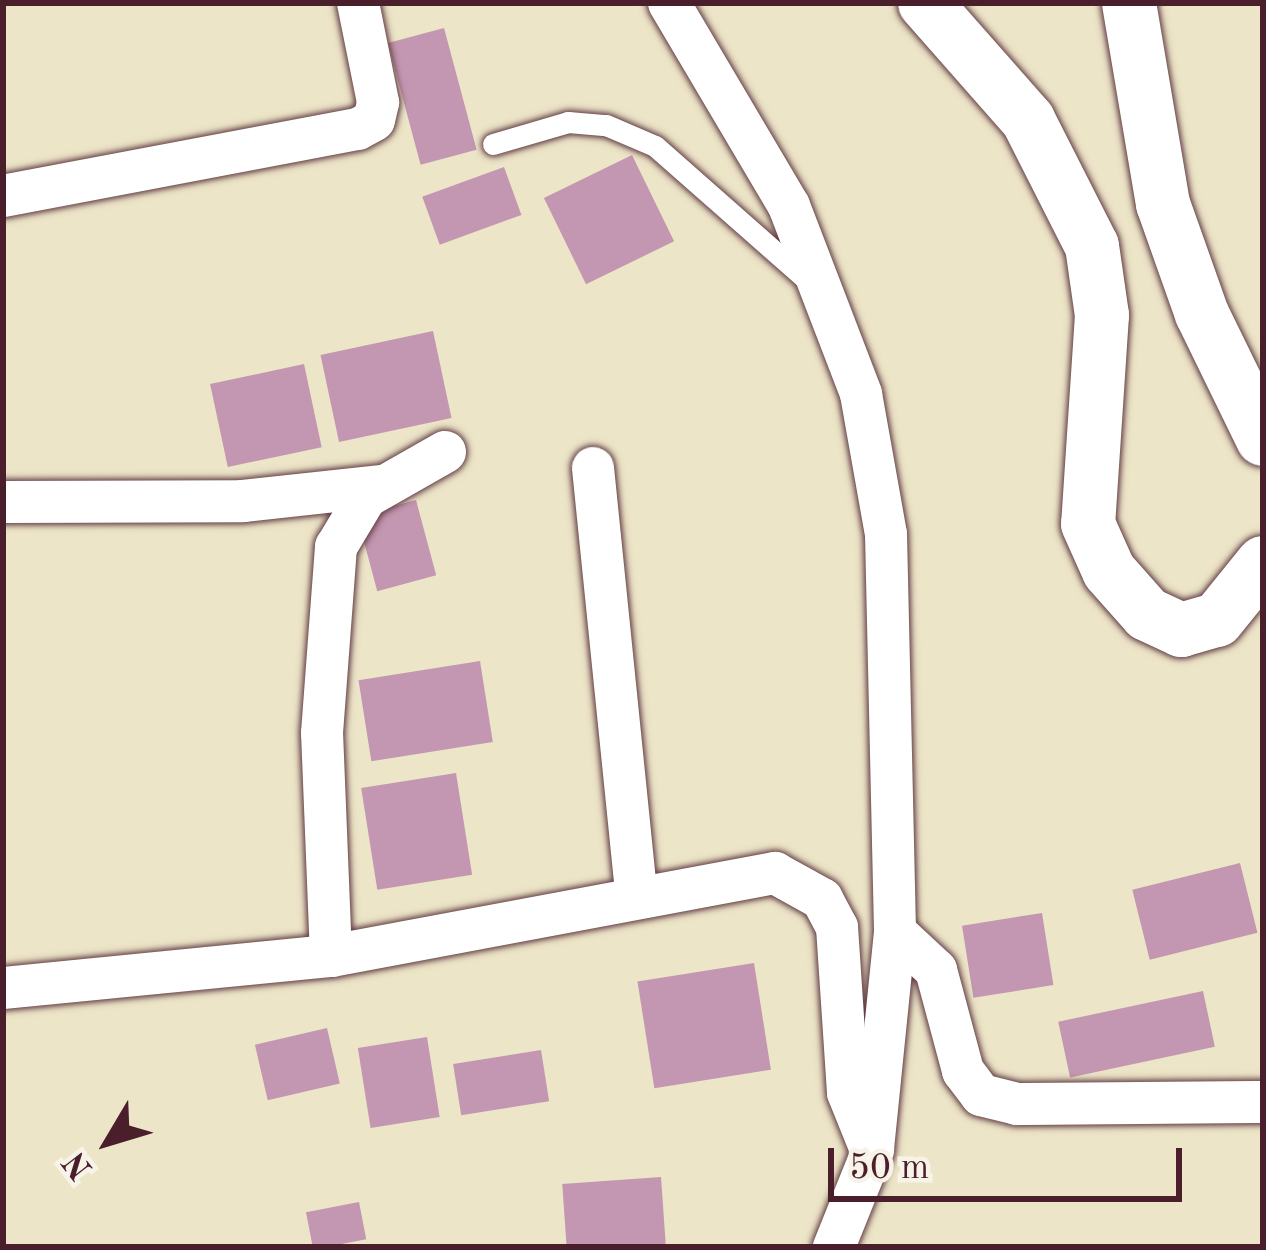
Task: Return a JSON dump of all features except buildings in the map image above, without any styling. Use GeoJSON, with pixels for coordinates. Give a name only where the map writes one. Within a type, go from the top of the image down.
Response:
{"type":"FeatureCollection","features":[{"type":"Feature","properties":{"kind":"street"},"geometry":{"type":"LineString","coordinates":[[3,196],[358,129],[374,120],[378,102],[358,3]]}},
{"type":"Feature","properties":{"kind":"street"},"geometry":{"type":"LineString","coordinates":[[669,3],[789,206],[861,394],[886,534],[896,932],[873,1150],[834,1247]]}},
{"type":"Feature","properties":{"kind":"street"},"geometry":{"type":"LineString","coordinates":[[925,3],[1028,120],[1092,246],[1102,315],[1088,524],[1109,571],[1147,614],[1181,630],[1217,620],[1263,563]]}},
{"type":"Feature","properties":{"kind":"street"},"geometry":{"type":"LineString","coordinates":[[1129,3],[1163,204],[1202,314],[1263,439]]}},
{"type":"Feature","properties":{"kind":"street"},"geometry":{"type":"LineString","coordinates":[[331,956],[322,733],[336,547],[354,510],[382,486],[445,452]]}},
{"type":"Feature","properties":{"kind":"street"},"geometry":{"type":"LineString","coordinates":[[593,468],[638,898]]}},
{"type":"Feature","properties":{"kind":"street"},"geometry":{"type":"LineString","coordinates":[[3,502],[243,501],[382,486]]}},
{"type":"Feature","properties":{"kind":"street"},"geometry":{"type":"LineString","coordinates":[[3,988],[331,956],[775,873],[821,899],[837,927],[848,1094],[873,1150]]}},
{"type":"Feature","properties":{"kind":"street"},"geometry":{"type":"LineString","coordinates":[[896,932],[936,970],[963,1071],[981,1095],[1017,1104],[1263,1102]]}},
{"type":"Feature","properties":{"kind":"lane"},"geometry":{"type":"LineString","coordinates":[[493,144],[568,122],[606,125],[656,146],[826,298]]}}]}
